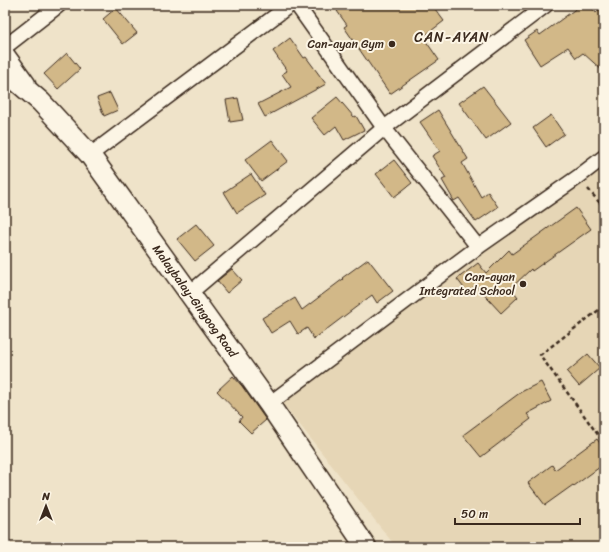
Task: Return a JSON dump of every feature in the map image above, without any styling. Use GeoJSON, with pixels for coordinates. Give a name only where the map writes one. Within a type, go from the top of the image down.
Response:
{"type":"FeatureCollection","features":[{"type":"Feature","properties":{"kind":"main road","name":"Malaybalay-Gingoog Road"},"geometry":{"type":"LineString","coordinates":[[5,71],[41,102],[90,155],[269,404],[366,547]]}},
{"type":"Feature","properties":{"kind":"street"},"geometry":{"type":"LineString","coordinates":[[5,47],[58,5]]}},
{"type":"Feature","properties":{"kind":"street"},"geometry":{"type":"LineString","coordinates":[[90,155],[290,5]]}},
{"type":"Feature","properties":{"kind":"street"},"geometry":{"type":"LineString","coordinates":[[297,5],[384,128],[478,247]]}},
{"type":"Feature","properties":{"kind":"street"},"geometry":{"type":"LineString","coordinates":[[190,293],[384,128],[546,5]]}},
{"type":"Feature","properties":{"kind":"street"},"geometry":{"type":"LineString","coordinates":[[5,51],[41,102]]}},
{"type":"Feature","properties":{"kind":"street"},"geometry":{"type":"LineString","coordinates":[[269,404],[478,247],[604,157]]}},
{"type":"Feature","properties":{"kind":"path"},"geometry":{"type":"LineString","coordinates":[[578,177],[604,208]]}},
{"type":"Feature","properties":{"kind":"path"},"geometry":{"type":"LineString","coordinates":[[604,306],[540,356],[604,443]]}},
{"type":"Feature","properties":{"kind":"shaded area","name":"Can-ayan Integrated School"},"geometry":{"type":"Polygon","coordinates":[[[604,166],[604,547],[396,547],[281,401],[604,166]]]}},
{"type":"Feature","properties":{"kind":"building","name":"Can-ayan Gym"},"geometry":{"type":"Polygon","coordinates":[[[345,5],[432,5],[444,21],[423,37],[439,60],[390,94],[344,27],[347,25],[337,11],[345,5]]]}},
{"type":"Feature","properties":{"kind":"building"},"geometry":{"type":"Polygon","coordinates":[[[581,5],[590,5],[596,13],[604,5],[604,72],[583,53],[576,58],[568,47],[540,65],[524,40],[537,31],[540,35],[581,5]]]}},
{"type":"Feature","properties":{"kind":"building"},"geometry":{"type":"Polygon","coordinates":[[[116,8],[137,33],[123,44],[103,19],[116,8]]]}},
{"type":"Feature","properties":{"kind":"building"},"geometry":{"type":"Polygon","coordinates":[[[290,38],[304,58],[306,57],[326,84],[265,117],[258,104],[291,87],[282,74],[287,71],[273,51],[290,38]]]}},
{"type":"Feature","properties":{"kind":"building"},"geometry":{"type":"Polygon","coordinates":[[[67,53],[80,69],[58,89],[44,74],[67,53]]]}},
{"type":"Feature","properties":{"kind":"building"},"geometry":{"type":"Polygon","coordinates":[[[483,86],[511,122],[486,140],[459,103],[483,86]]]}},
{"type":"Feature","properties":{"kind":"building"},"geometry":{"type":"Polygon","coordinates":[[[110,93],[118,110],[104,116],[97,98],[110,93]]]}},
{"type":"Feature","properties":{"kind":"building"},"geometry":{"type":"Polygon","coordinates":[[[337,97],[354,117],[356,116],[364,130],[344,140],[336,126],[325,135],[311,118],[337,97]]]}},
{"type":"Feature","properties":{"kind":"building"},"geometry":{"type":"Polygon","coordinates":[[[238,98],[243,120],[230,122],[226,100],[238,98]]]}},
{"type":"Feature","properties":{"kind":"building"},"geometry":{"type":"Polygon","coordinates":[[[438,110],[468,159],[462,163],[481,197],[488,192],[498,207],[476,222],[459,198],[454,201],[442,180],[446,178],[432,156],[440,151],[420,122],[438,110]]]}},
{"type":"Feature","properties":{"kind":"building"},"geometry":{"type":"Polygon","coordinates":[[[551,115],[564,134],[546,147],[533,128],[551,115]]]}},
{"type":"Feature","properties":{"kind":"building"},"geometry":{"type":"Polygon","coordinates":[[[272,140],[288,161],[261,181],[245,160],[272,140]]]}},
{"type":"Feature","properties":{"kind":"building"},"geometry":{"type":"Polygon","coordinates":[[[394,160],[412,183],[394,197],[376,174],[394,160]]]}},
{"type":"Feature","properties":{"kind":"building"},"geometry":{"type":"Polygon","coordinates":[[[251,174],[265,195],[237,213],[224,192],[251,174]]]}},
{"type":"Feature","properties":{"kind":"building"},"geometry":{"type":"Polygon","coordinates":[[[576,208],[591,229],[532,271],[531,269],[511,288],[518,297],[501,313],[476,286],[467,292],[457,279],[478,263],[486,273],[509,250],[512,254],[576,208]]]}},
{"type":"Feature","properties":{"kind":"building"},"geometry":{"type":"Polygon","coordinates":[[[196,224],[214,246],[195,261],[177,239],[196,224]]]}},
{"type":"Feature","properties":{"kind":"building"},"geometry":{"type":"Polygon","coordinates":[[[368,259],[393,291],[377,303],[372,295],[314,339],[307,328],[298,334],[290,321],[271,333],[262,318],[295,298],[302,310],[368,259]]]}},
{"type":"Feature","properties":{"kind":"building"},"geometry":{"type":"Polygon","coordinates":[[[232,269],[242,280],[227,293],[217,281],[232,269]]]}},
{"type":"Feature","properties":{"kind":"building"},"geometry":{"type":"Polygon","coordinates":[[[588,354],[600,368],[579,386],[567,372],[588,354]]]}},
{"type":"Feature","properties":{"kind":"building"},"geometry":{"type":"Polygon","coordinates":[[[233,376],[242,386],[266,420],[251,433],[239,421],[242,417],[217,391],[233,376]]]}},
{"type":"Feature","properties":{"kind":"building"},"geometry":{"type":"Polygon","coordinates":[[[541,382],[551,401],[527,414],[531,419],[481,457],[463,435],[521,392],[541,382]]]}},
{"type":"Feature","properties":{"kind":"building"},"geometry":{"type":"Polygon","coordinates":[[[597,439],[604,449],[604,464],[545,505],[528,483],[552,465],[555,470],[597,439]]]}},
{"type":"Feature","properties":{"kind":"place","name":"Can-ayan Gym"},"geometry":{"type":"Point","coordinates":[392,44]}},
{"type":"Feature","properties":{"kind":"place","name":"Can-ayan Integrated School"},"geometry":{"type":"Point","coordinates":[523,284]}},
{"type":"Feature","properties":{"kind":"district","name":"CAN-AYAN"},"geometry":{"type":"Point","coordinates":[452,37]}}]}
